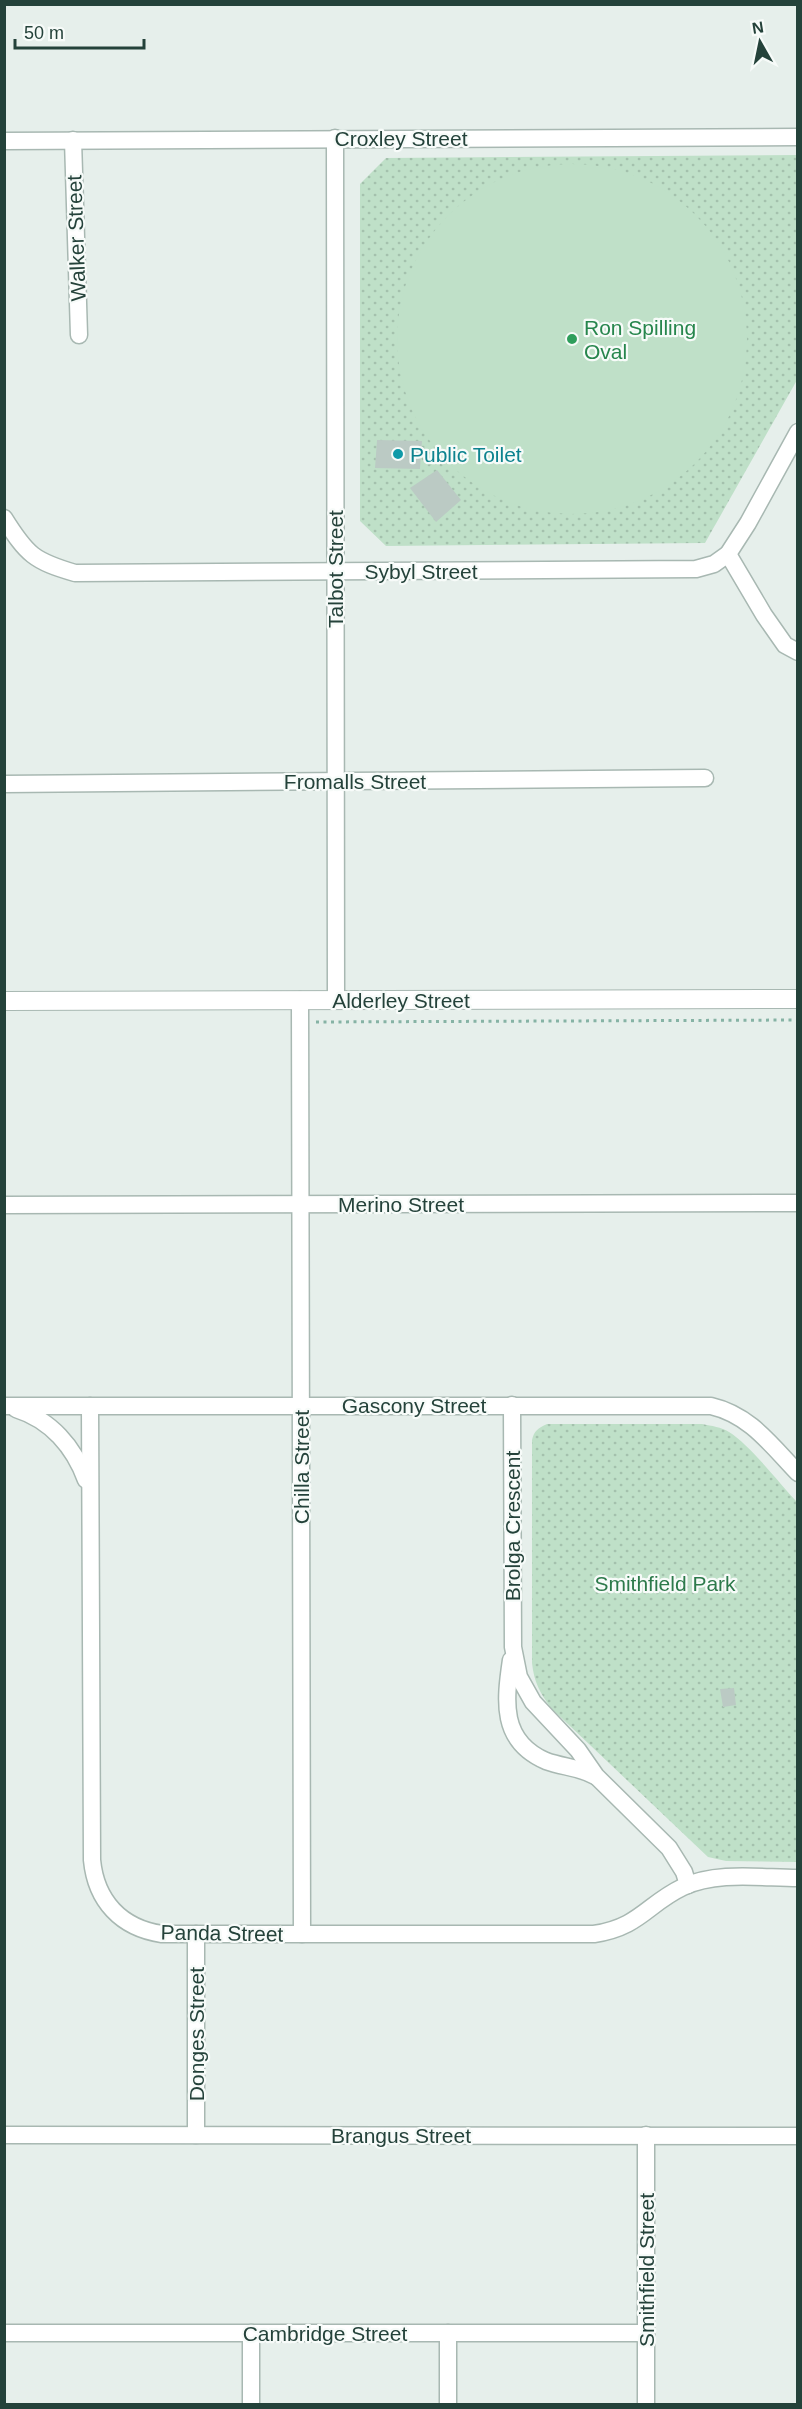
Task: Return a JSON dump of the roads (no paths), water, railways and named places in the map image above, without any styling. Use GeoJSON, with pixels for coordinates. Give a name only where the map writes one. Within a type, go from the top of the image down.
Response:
{"type":"FeatureCollection","features":[{"type":"Feature","properties":{"kind":"street","name":"Croxley Street"},"geometry":{"type":"LineString","coordinates":[[4,141],[798,137]]}},
{"type":"Feature","properties":{"kind":"street","name":"Talbot Street"},"geometry":{"type":"LineString","coordinates":[[335,138],[336,1000]]}},
{"type":"Feature","properties":{"kind":"street","name":"Walker Street"},"geometry":{"type":"LineString","coordinates":[[73,140],[79,335]]}},
{"type":"Feature","properties":{"kind":"street"},"geometry":{"type":"LineString","coordinates":[[795,442],[728,554],[764,615],[785,645],[798,652]]}},
{"type":"Feature","properties":{"kind":"street","name":"Sybyl Street"},"geometry":{"type":"LineString","coordinates":[[4,518],[22,546],[44,564],[75,573],[696,569],[714,564],[728,554]]}},
{"type":"Feature","properties":{"kind":"street","name":"Fromalls Street"},"geometry":{"type":"LineString","coordinates":[[4,784],[705,778]]}},
{"type":"Feature","properties":{"kind":"street","name":"Alderley Street"},"geometry":{"type":"LineString","coordinates":[[4,1001],[798,999]]}},
{"type":"Feature","properties":{"kind":"street","name":"Chilla Street"},"geometry":{"type":"LineString","coordinates":[[300,1000],[302,1934]]}},
{"type":"Feature","properties":{"kind":"street","name":"Merino Street"},"geometry":{"type":"LineString","coordinates":[[4,1204],[798,1203]]}},
{"type":"Feature","properties":{"kind":"street","name":"Brolga Crescent"},"geometry":{"type":"LineString","coordinates":[[512,1405],[513,1647],[506,1710],[519,1741],[536,1756],[578,1768],[596,1776]]}},
{"type":"Feature","properties":{"kind":"street"},"geometry":{"type":"LineString","coordinates":[[5,1406],[37,1418],[63,1439],[81,1465],[90,1495]]}},
{"type":"Feature","properties":{"kind":"street","name":"Gascony Street"},"geometry":{"type":"LineString","coordinates":[[5,1406],[711,1406],[725,1409],[748,1421],[796,1469]]}},
{"type":"Feature","properties":{"kind":"street","name":"Panda Street"},"geometry":{"type":"LineString","coordinates":[[90,1406],[93,1873],[109,1908],[128,1923],[150,1932],[196,1934],[605,1932],[629,1925],[672,1893],[688,1885],[716,1878],[798,1878]]}},
{"type":"Feature","properties":{"kind":"street","name":"Brolga Crescent"},"geometry":{"type":"LineString","coordinates":[[513,1647],[517,1670],[525,1691],[533,1702],[578,1750],[596,1776],[669,1848],[684,1872],[688,1885]]}},
{"type":"Feature","properties":{"kind":"street","name":"Donges Street"},"geometry":{"type":"LineString","coordinates":[[196,1934],[196,2135]]}},
{"type":"Feature","properties":{"kind":"street","name":"Brangus Street"},"geometry":{"type":"LineString","coordinates":[[6,2135],[798,2136]]}},
{"type":"Feature","properties":{"kind":"street","name":"Smithfield Street"},"geometry":{"type":"LineString","coordinates":[[646,2135],[646,2404]]}},
{"type":"Feature","properties":{"kind":"street","name":"Cambridge Street"},"geometry":{"type":"LineString","coordinates":[[4,2333],[646,2333]]}},
{"type":"Feature","properties":{"kind":"street"},"geometry":{"type":"LineString","coordinates":[[251,2333],[251,2404]]}},
{"type":"Feature","properties":{"kind":"street"},"geometry":{"type":"LineString","coordinates":[[448,2333],[448,2404]]}},
{"type":"Feature","properties":{"kind":"place","name":"Ron Spilling Oval"},"geometry":{"type":"Point","coordinates":[572,339]}},
{"type":"Feature","properties":{"kind":"place","name":"Public Toilet"},"geometry":{"type":"Point","coordinates":[398,454]}},
{"type":"Feature","properties":{"kind":"park label","name":"Smithfield Park"},"geometry":{"type":"Point","coordinates":[665,1583]}}]}
